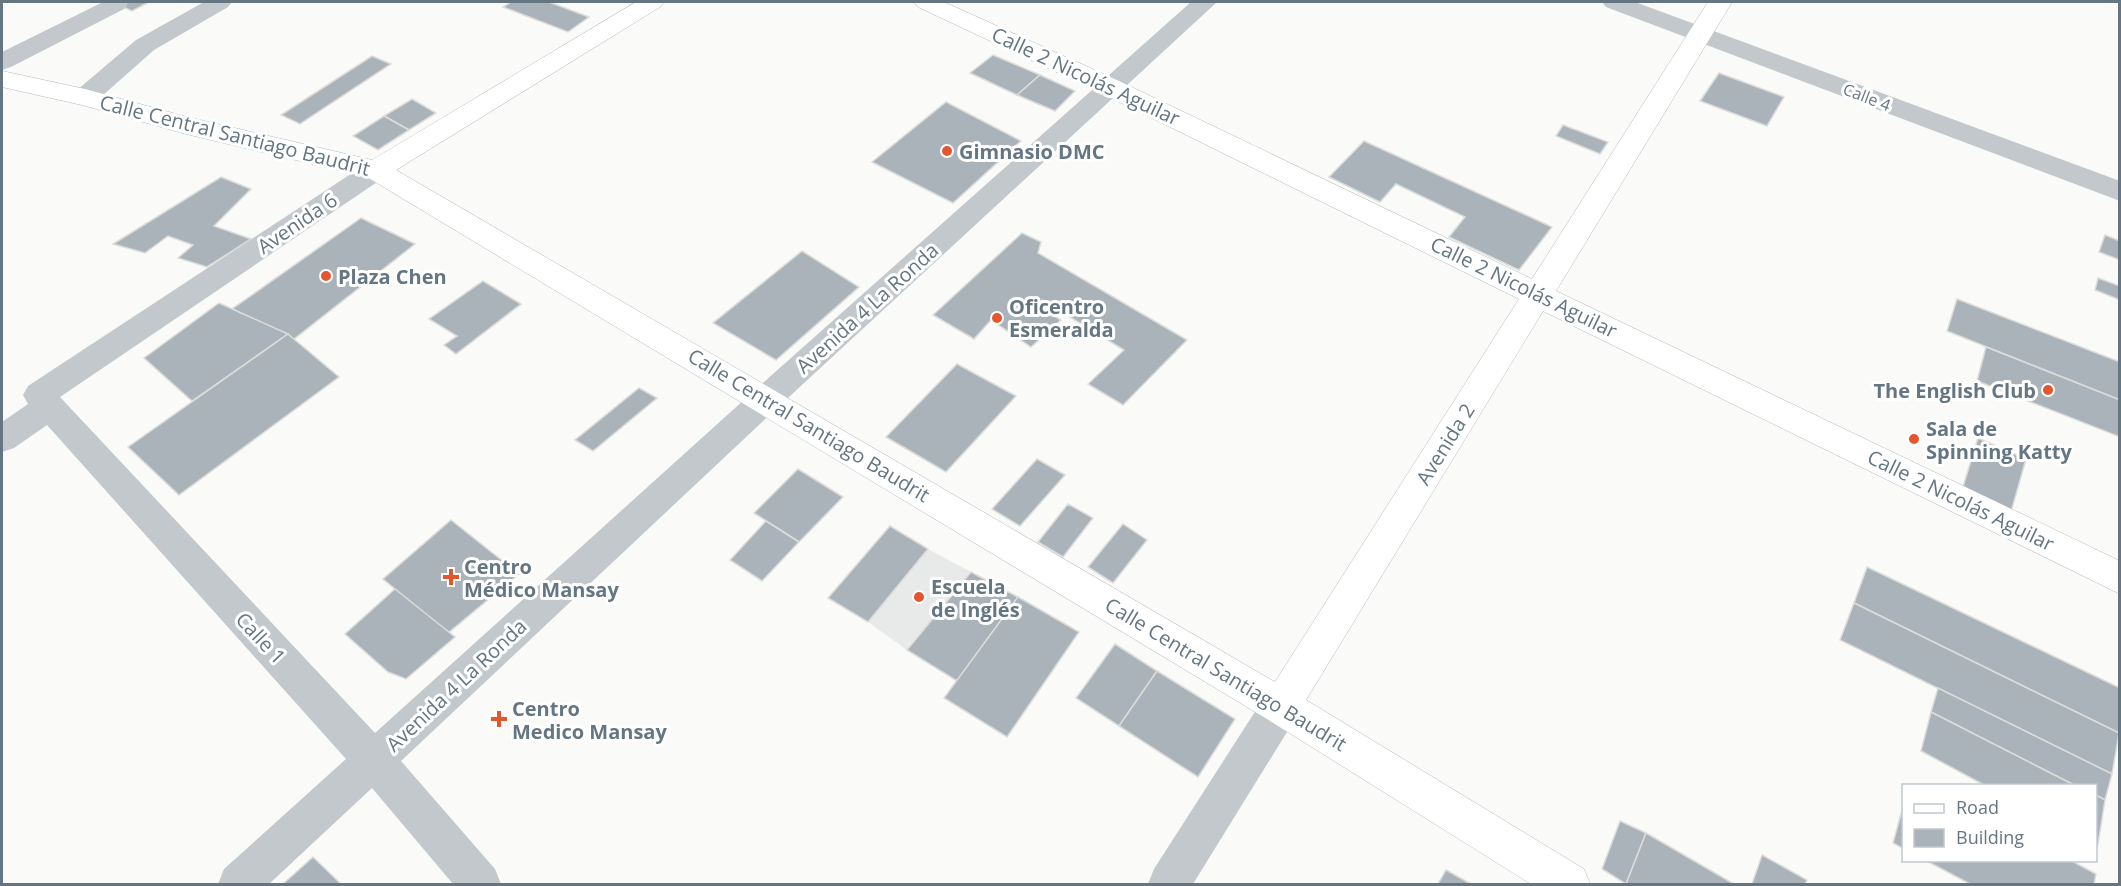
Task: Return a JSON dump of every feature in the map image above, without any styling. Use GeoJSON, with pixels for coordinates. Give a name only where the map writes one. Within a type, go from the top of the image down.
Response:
{"type":"FeatureCollection","features":[{"type":"Feature","properties":{"kind":"main road","name":"Avenida 6"},"geometry":{"type":"LineString","coordinates":[[376,170],[652,2]]}},
{"type":"Feature","properties":{"kind":"main road","name":"Calle 2 Nicolás Aguilar"},"geometry":{"type":"LineString","coordinates":[[926,2],[1110,87],[2120,578]]}},
{"type":"Feature","properties":{"kind":"main road","name":"Avenida 2"},"geometry":{"type":"LineString","coordinates":[[1281,706],[1720,2]]}},
{"type":"Feature","properties":{"kind":"main road","name":"Calle Central Santiago Baudrit"},"geometry":{"type":"LineString","coordinates":[[2,79],[85,97],[186,125],[376,170],[1281,706],[1569,885]]}},
{"type":"Feature","properties":{"kind":"street"},"geometry":{"type":"LineString","coordinates":[[85,97],[145,45],[220,2]]}},
{"type":"Feature","properties":{"kind":"street","name":"Avenida 4 La Ronda"},"geometry":{"type":"LineString","coordinates":[[239,885],[766,399],[1205,2]]}},
{"type":"Feature","properties":{"kind":"street","name":"Calle 4"},"geometry":{"type":"LineString","coordinates":[[1614,2],[2120,192]]}},
{"type":"Feature","properties":{"kind":"street"},"geometry":{"type":"LineString","coordinates":[[2,62],[116,4]]}},
{"type":"Feature","properties":{"kind":"street","name":"Avenida 6"},"geometry":{"type":"LineString","coordinates":[[2,439],[44,401],[376,170]]}},
{"type":"Feature","properties":{"kind":"street","name":"Calle 1"},"geometry":{"type":"LineString","coordinates":[[44,401],[374,760],[480,885]]}},
{"type":"Feature","properties":{"kind":"street","name":"Avenida 2"},"geometry":{"type":"LineString","coordinates":[[1169,885],[1281,706]]}},
{"type":"Feature","properties":{"kind":"shaded area","name":"Escuela de Inglés"},"geometry":{"type":"Polygon","coordinates":[[[928,549],[971,572],[907,650],[868,622],[928,549]]]}},
{"type":"Feature","properties":{"kind":"building"},"geometry":{"type":"Polygon","coordinates":[[[112,2],[149,2],[132,11],[112,2]]]}},
{"type":"Feature","properties":{"kind":"building"},"geometry":{"type":"Polygon","coordinates":[[[511,2],[549,2],[589,17],[568,32],[503,7],[511,2]]]}},
{"type":"Feature","properties":{"kind":"building"},"geometry":{"type":"Polygon","coordinates":[[[993,55],[1040,75],[1017,95],[970,73],[993,55]]]}},
{"type":"Feature","properties":{"kind":"building"},"geometry":{"type":"Polygon","coordinates":[[[372,56],[391,64],[300,124],[281,115],[372,56]]]}},
{"type":"Feature","properties":{"kind":"building"},"geometry":{"type":"Polygon","coordinates":[[[1719,73],[1784,97],[1767,126],[1700,101],[1719,73]]]}},
{"type":"Feature","properties":{"kind":"building"},"geometry":{"type":"Polygon","coordinates":[[[1040,75],[1075,91],[1055,111],[1017,95],[1040,75]]]}},
{"type":"Feature","properties":{"kind":"building"},"geometry":{"type":"Polygon","coordinates":[[[412,99],[436,113],[409,130],[384,116],[412,99]]]}},
{"type":"Feature","properties":{"kind":"building","name":"Gimnasio DMC"},"geometry":{"type":"Polygon","coordinates":[[[946,102],[1021,141],[953,203],[872,162],[946,102]]]}},
{"type":"Feature","properties":{"kind":"building"},"geometry":{"type":"Polygon","coordinates":[[[384,116],[409,130],[378,150],[353,136],[384,116]]]}},
{"type":"Feature","properties":{"kind":"building"},"geometry":{"type":"Polygon","coordinates":[[[1563,125],[1608,142],[1600,154],[1556,136],[1563,125]]]}},
{"type":"Feature","properties":{"kind":"building"},"geometry":{"type":"Polygon","coordinates":[[[1364,141],[1552,227],[1519,270],[1449,237],[1465,217],[1396,184],[1380,202],[1329,177],[1364,141]]]}},
{"type":"Feature","properties":{"kind":"building"},"geometry":{"type":"Polygon","coordinates":[[[221,177],[251,189],[214,226],[251,239],[207,267],[178,258],[193,245],[168,236],[145,253],[113,244],[221,177]]]}},
{"type":"Feature","properties":{"kind":"building","name":"Plaza Chen"},"geometry":{"type":"Polygon","coordinates":[[[361,218],[415,244],[294,339],[232,309],[361,218]]]}},
{"type":"Feature","properties":{"kind":"building","name":"Oficentro Esmeralda"},"geometry":{"type":"Polygon","coordinates":[[[1022,233],[1041,242],[1038,253],[1187,340],[1123,405],[1088,384],[1124,350],[1042,300],[1036,305],[1061,320],[1031,347],[991,320],[974,339],[933,315],[1022,233]]]}},
{"type":"Feature","properties":{"kind":"building"},"geometry":{"type":"Polygon","coordinates":[[[2105,235],[2120,241],[2120,260],[2099,252],[2105,235]]]}},
{"type":"Feature","properties":{"kind":"building"},"geometry":{"type":"Polygon","coordinates":[[[802,251],[859,287],[776,360],[713,323],[802,251]]]}},
{"type":"Feature","properties":{"kind":"building"},"geometry":{"type":"Polygon","coordinates":[[[2098,278],[2120,286],[2120,300],[2095,290],[2098,278]]]}},
{"type":"Feature","properties":{"kind":"building"},"geometry":{"type":"Polygon","coordinates":[[[483,281],[521,304],[456,354],[444,345],[457,336],[429,319],[483,281]]]}},
{"type":"Feature","properties":{"kind":"building"},"geometry":{"type":"Polygon","coordinates":[[[1957,299],[2120,362],[2120,400],[1947,331],[1957,299]]]}},
{"type":"Feature","properties":{"kind":"building"},"geometry":{"type":"Polygon","coordinates":[[[219,303],[288,334],[192,401],[144,358],[219,303]]]}},
{"type":"Feature","properties":{"kind":"building"},"geometry":{"type":"Polygon","coordinates":[[[288,334],[339,377],[179,495],[128,447],[288,334]]]}},
{"type":"Feature","properties":{"kind":"building","name":"The English Club"},"geometry":{"type":"Polygon","coordinates":[[[1986,347],[2120,400],[2120,437],[1977,381],[1986,347]]]}},
{"type":"Feature","properties":{"kind":"building"},"geometry":{"type":"Polygon","coordinates":[[[957,364],[1016,396],[946,472],[886,437],[957,364]]]}},
{"type":"Feature","properties":{"kind":"building"},"geometry":{"type":"Polygon","coordinates":[[[639,388],[657,398],[593,451],[575,440],[639,388]]]}},
{"type":"Feature","properties":{"kind":"building"},"geometry":{"type":"Polygon","coordinates":[[[1978,438],[2026,459],[2011,512],[1962,490],[1978,438]]]}},
{"type":"Feature","properties":{"kind":"building"},"geometry":{"type":"Polygon","coordinates":[[[1037,459],[1065,475],[1020,526],[992,509],[1037,459]]]}},
{"type":"Feature","properties":{"kind":"building"},"geometry":{"type":"Polygon","coordinates":[[[798,469],[843,497],[799,542],[754,513],[798,469]]]}},
{"type":"Feature","properties":{"kind":"building"},"geometry":{"type":"Polygon","coordinates":[[[1068,504],[1093,518],[1063,557],[1038,542],[1068,504]]]}},
{"type":"Feature","properties":{"kind":"building","name":"Centro Médico Mansay"},"geometry":{"type":"Polygon","coordinates":[[[451,520],[519,574],[448,633],[383,579],[451,520]]]}},
{"type":"Feature","properties":{"kind":"building"},"geometry":{"type":"Polygon","coordinates":[[[766,521],[799,542],[762,581],[730,560],[766,521]]]}},
{"type":"Feature","properties":{"kind":"building"},"geometry":{"type":"Polygon","coordinates":[[[1123,524],[1147,540],[1113,583],[1088,567],[1123,524]]]}},
{"type":"Feature","properties":{"kind":"building"},"geometry":{"type":"Polygon","coordinates":[[[890,526],[928,549],[868,622],[828,598],[890,526]]]}},
{"type":"Feature","properties":{"kind":"building"},"geometry":{"type":"Polygon","coordinates":[[[1867,567],[2120,688],[2119,733],[1854,603],[1867,567]]]}},
{"type":"Feature","properties":{"kind":"building"},"geometry":{"type":"Polygon","coordinates":[[[971,572],[1018,597],[957,681],[907,650],[971,572]]]}},
{"type":"Feature","properties":{"kind":"building"},"geometry":{"type":"Polygon","coordinates":[[[395,589],[455,637],[406,679],[388,672],[345,634],[395,589]]]}},
{"type":"Feature","properties":{"kind":"building"},"geometry":{"type":"Polygon","coordinates":[[[1018,597],[1079,632],[1007,737],[944,698],[1018,597]]]}},
{"type":"Feature","properties":{"kind":"building"},"geometry":{"type":"Polygon","coordinates":[[[1854,603],[2119,733],[2112,774],[1840,640],[1854,603]]]}},
{"type":"Feature","properties":{"kind":"building"},"geometry":{"type":"Polygon","coordinates":[[[1115,644],[1157,671],[1119,726],[1076,698],[1115,644]]]}},
{"type":"Feature","properties":{"kind":"building"},"geometry":{"type":"Polygon","coordinates":[[[1157,671],[1235,719],[1198,777],[1119,726],[1157,671]]]}},
{"type":"Feature","properties":{"kind":"building"},"geometry":{"type":"Polygon","coordinates":[[[1938,688],[2112,774],[2105,800],[2097,796],[2097,784],[2072,784],[1931,712],[1938,688]]]}},
{"type":"Feature","properties":{"kind":"building"},"geometry":{"type":"Polygon","coordinates":[[[1931,712],[2072,784],[1982,784],[1921,751],[1931,712]]]}},
{"type":"Feature","properties":{"kind":"building"},"geometry":{"type":"Polygon","coordinates":[[[2097,796],[2105,800],[2097,844],[2097,796]]]}},
{"type":"Feature","properties":{"kind":"building"},"geometry":{"type":"Polygon","coordinates":[[[1902,810],[1902,848],[1893,843],[1902,810]]]}},
{"type":"Feature","properties":{"kind":"building"},"geometry":{"type":"Polygon","coordinates":[[[1620,821],[1646,833],[1626,884],[1602,869],[1620,821]]]}},
{"type":"Feature","properties":{"kind":"building"},"geometry":{"type":"Polygon","coordinates":[[[1646,833],[1734,884],[1626,884],[1646,833]]]}},
{"type":"Feature","properties":{"kind":"building"},"geometry":{"type":"Polygon","coordinates":[[[1762,855],[1807,880],[1805,884],[1752,884],[1762,855]]]}},
{"type":"Feature","properties":{"kind":"building"},"geometry":{"type":"Polygon","coordinates":[[[313,857],[341,884],[283,884],[313,857]]]}},
{"type":"Feature","properties":{"kind":"building"},"geometry":{"type":"Polygon","coordinates":[[[1929,862],[2074,862],[2096,874],[2094,884],[1970,884],[1929,862]]]}},
{"type":"Feature","properties":{"kind":"building"},"geometry":{"type":"Polygon","coordinates":[[[1446,870],[1471,884],[1438,884],[1446,870]]]}},
{"type":"Feature","properties":{"kind":"place","name":"Gimnasio DMC"},"geometry":{"type":"Point","coordinates":[947,151]}},
{"type":"Feature","properties":{"kind":"place","name":"Plaza Chen"},"geometry":{"type":"Point","coordinates":[326,276]}},
{"type":"Feature","properties":{"kind":"place","name":"Oficentro Esmeralda"},"geometry":{"type":"Point","coordinates":[997,318]}},
{"type":"Feature","properties":{"kind":"place","name":"The English Club"},"geometry":{"type":"Point","coordinates":[2048,390]}},
{"type":"Feature","properties":{"kind":"place","name":"Sala de Spinning Katty"},"geometry":{"type":"Point","coordinates":[1914,439]}},
{"type":"Feature","properties":{"kind":"place","name":"Centro Médico Mansay"},"geometry":{"type":"Point","coordinates":[451,577]}},
{"type":"Feature","properties":{"kind":"place","name":"Escuela de Inglés"},"geometry":{"type":"Point","coordinates":[919,597]}},
{"type":"Feature","properties":{"kind":"place","name":"Centro Medico Mansay"},"geometry":{"type":"Point","coordinates":[499,719]}}]}
